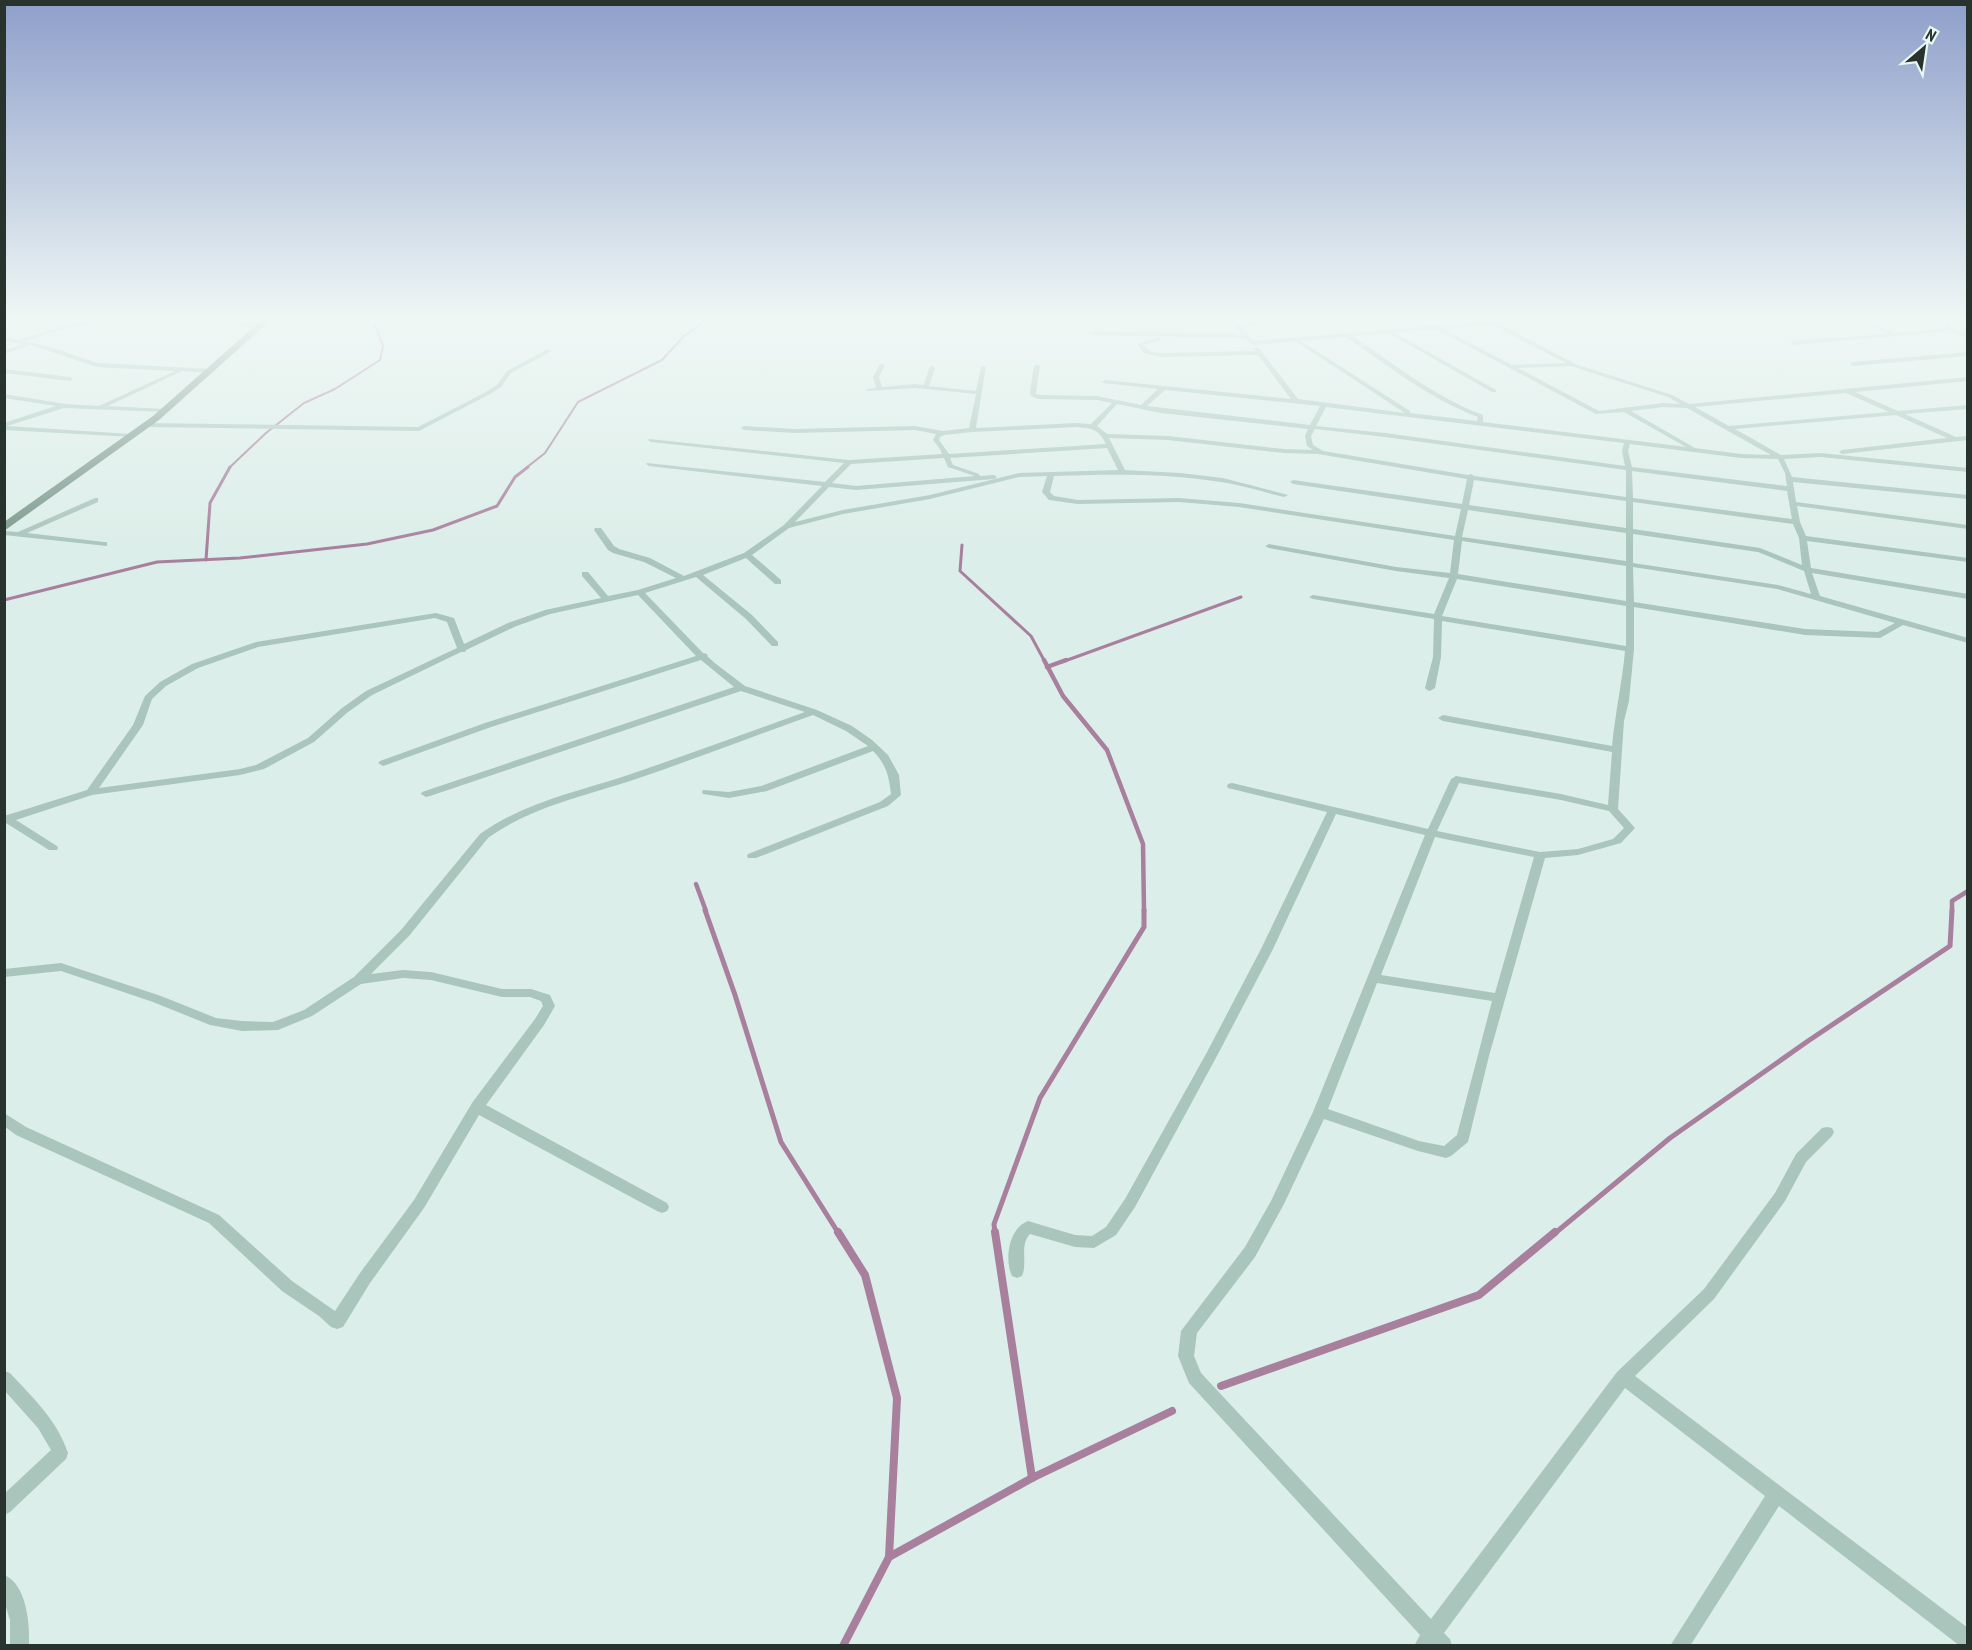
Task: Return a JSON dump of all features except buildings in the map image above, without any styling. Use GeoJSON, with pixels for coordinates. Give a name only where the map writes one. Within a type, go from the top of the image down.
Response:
{"type":"FeatureCollection","features":[{"type":"Feature","properties":{"kind":"street"},"geometry":{"type":"LineString","coordinates":[[101,408],[129,395]]}},
{"type":"Feature","properties":{"kind":"street"},"geometry":{"type":"LineString","coordinates":[[4,528],[146,425],[183,395]]}},
{"type":"Feature","properties":{"kind":"street"},"geometry":{"type":"LineString","coordinates":[[146,425],[419,429],[484,395]]}},
{"type":"Feature","properties":{"kind":"street"},"geometry":{"type":"LineString","coordinates":[[972,430],[979,395]]}},
{"type":"Feature","properties":{"kind":"street"},"geometry":{"type":"LineString","coordinates":[[1033,395],[1097,398],[1142,408],[1385,435],[1790,489]]}},
{"type":"Feature","properties":{"kind":"street"},"geometry":{"type":"LineString","coordinates":[[1142,408],[1156,395]]}},
{"type":"Feature","properties":{"kind":"street"},"geometry":{"type":"LineString","coordinates":[[1235,395],[1411,414],[1696,451],[1780,457],[1821,455],[1968,438]]}},
{"type":"Feature","properties":{"kind":"street"},"geometry":{"type":"LineString","coordinates":[[1292,395],[1296,401]]}},
{"type":"Feature","properties":{"kind":"street"},"geometry":{"type":"LineString","coordinates":[[1382,395],[1411,414]]}},
{"type":"Feature","properties":{"kind":"street"},"geometry":{"type":"LineString","coordinates":[[1437,395],[1457,407],[1476,413],[1481,417],[1480,424]]}},
{"type":"Feature","properties":{"kind":"street"},"geometry":{"type":"LineString","coordinates":[[1564,395],[1599,413],[1664,405],[1688,406],[1805,395]]}},
{"type":"Feature","properties":{"kind":"street"},"geometry":{"type":"LineString","coordinates":[[1666,395],[1780,457],[1795,504],[1796,522],[1803,538],[1807,570],[1816,597]]}},
{"type":"Feature","properties":{"kind":"street"},"geometry":{"type":"LineString","coordinates":[[1857,395],[1954,439]]}},
{"type":"Feature","properties":{"kind":"street"},"geometry":{"type":"LineString","coordinates":[[7,398],[65,406],[164,411]]}},
{"type":"Feature","properties":{"kind":"street"},"geometry":{"type":"LineString","coordinates":[[1093,426],[1116,402]]}},
{"type":"Feature","properties":{"kind":"street"},"geometry":{"type":"LineString","coordinates":[[4,427],[65,406]]}},
{"type":"Feature","properties":{"kind":"street"},"geometry":{"type":"LineString","coordinates":[[1323,406],[1308,436],[1308,444],[1325,453]]}},
{"type":"Feature","properties":{"kind":"street"},"geometry":{"type":"LineString","coordinates":[[1729,428],[1968,407]]}},
{"type":"Feature","properties":{"kind":"street"},"geometry":{"type":"LineString","coordinates":[[1627,411],[1696,451]]}},
{"type":"Feature","properties":{"kind":"street"},"geometry":{"type":"LineString","coordinates":[[744,428],[795,431],[915,428],[943,433],[1093,426],[1105,436],[1122,472]]}},
{"type":"Feature","properties":{"kind":"street"},"geometry":{"type":"LineString","coordinates":[[4,427],[131,436]]}},
{"type":"Feature","properties":{"kind":"street"},"geometry":{"type":"LineString","coordinates":[[943,433],[936,438],[954,468],[986,477]]}},
{"type":"Feature","properties":{"kind":"street"},"geometry":{"type":"LineString","coordinates":[[1105,436],[1168,438],[1325,453],[1435,472],[1796,522]]}},
{"type":"Feature","properties":{"kind":"street"},"geometry":{"type":"LineString","coordinates":[[651,440],[849,462],[1110,446]]}},
{"type":"Feature","properties":{"kind":"street"},"geometry":{"type":"LineString","coordinates":[[1613,809],[1619,721],[1624,701],[1630,649],[1629,468],[1625,451],[1627,443]]}},
{"type":"Feature","properties":{"kind":"street"},"geometry":{"type":"LineString","coordinates":[[1821,455],[1968,470]]}},
{"type":"Feature","properties":{"kind":"street"},"geometry":{"type":"LineString","coordinates":[[6,820],[91,792],[240,772],[260,767],[311,740],[345,710],[369,693],[523,619],[640,592],[747,555],[785,527],[849,462]]}},
{"type":"Feature","properties":{"kind":"street"},"geometry":{"type":"LineString","coordinates":[[649,464],[865,488],[986,477],[1122,472],[1200,477],[1284,495]]}},
{"type":"Feature","properties":{"kind":"street"},"geometry":{"type":"LineString","coordinates":[[1051,475],[1046,492],[1052,498],[1078,502],[1209,501],[1778,587],[1968,641]]}},
{"type":"Feature","properties":{"kind":"street"},"geometry":{"type":"LineString","coordinates":[[785,527],[843,512],[930,497],[1018,476]]}},
{"type":"Feature","properties":{"kind":"street"},"geometry":{"type":"LineString","coordinates":[[1430,688],[1437,657],[1438,615],[1454,576],[1458,540],[1471,476]]}},
{"type":"Feature","properties":{"kind":"street"},"geometry":{"type":"LineString","coordinates":[[1788,479],[1968,497]]}},
{"type":"Feature","properties":{"kind":"street"},"geometry":{"type":"LineString","coordinates":[[1293,482],[1760,550],[1807,570],[1968,597]]}},
{"type":"Feature","properties":{"kind":"street"},"geometry":{"type":"LineString","coordinates":[[20,534],[95,500]]}},
{"type":"Feature","properties":{"kind":"street"},"geometry":{"type":"LineString","coordinates":[[1795,504],[1968,526]]}},
{"type":"Feature","properties":{"kind":"street"},"geometry":{"type":"LineString","coordinates":[[598,530],[611,548],[616,551],[646,560],[682,578]]}},
{"type":"Feature","properties":{"kind":"street"},"geometry":{"type":"LineString","coordinates":[[4,533],[104,544]]}},
{"type":"Feature","properties":{"kind":"street"},"geometry":{"type":"LineString","coordinates":[[1803,538],[1968,560]]}},
{"type":"Feature","properties":{"kind":"street"},"geometry":{"type":"LineString","coordinates":[[1269,546],[1396,569],[1454,576],[1806,632],[1881,635],[1901,623]]}},
{"type":"Feature","properties":{"kind":"street"},"geometry":{"type":"LineString","coordinates":[[747,555],[778,582]]}},
{"type":"Feature","properties":{"kind":"street"},"geometry":{"type":"LineString","coordinates":[[585,574],[606,599]]}},
{"type":"Feature","properties":{"kind":"street"},"geometry":{"type":"LineString","coordinates":[[697,574],[749,617],[775,644]]}},
{"type":"Feature","properties":{"kind":"street"},"geometry":{"type":"LineString","coordinates":[[640,592],[704,656],[740,688],[813,712],[861,735],[876,747],[897,785],[896,795],[884,804],[752,856]]}},
{"type":"Feature","properties":{"kind":"street"},"geometry":{"type":"LineString","coordinates":[[1313,597],[1438,615],[1630,649]]}},
{"type":"Feature","properties":{"kind":"street"},"geometry":{"type":"LineString","coordinates":[[91,792],[138,725],[148,698],[178,674],[216,657],[287,638],[436,615],[451,620],[462,650]]}},
{"type":"Feature","properties":{"kind":"street"},"geometry":{"type":"LineString","coordinates":[[382,763],[488,725],[704,656]]}},
{"type":"Feature","properties":{"kind":"street"},"geometry":{"type":"LineString","coordinates":[[426,794],[740,688]]}},
{"type":"Feature","properties":{"kind":"street"},"geometry":{"type":"LineString","coordinates":[[4,973],[61,967],[157,999],[214,1022],[274,1027],[308,1013],[358,980],[405,933],[484,836],[497,826],[521,812],[630,777],[813,712]]}},
{"type":"Feature","properties":{"kind":"street"},"geometry":{"type":"LineString","coordinates":[[1443,718],[1618,750]]}},
{"type":"Feature","properties":{"kind":"street"},"geometry":{"type":"LineString","coordinates":[[707,792],[729,795],[763,789],[876,747]]}},
{"type":"Feature","properties":{"kind":"street"},"geometry":{"type":"LineString","coordinates":[[1232,786],[1431,833],[1540,855],[1578,852],[1617,841],[1630,828],[1613,809],[1561,797],[1456,779],[1431,833],[1320,1112],[1277,1204],[1250,1252],[1189,1331],[1186,1356],[1195,1378],[1433,1642],[1623,1377],[1709,1294],[1780,1197],[1801,1158],[1827,1132]]}},
{"type":"Feature","properties":{"kind":"street"},"geometry":{"type":"LineString","coordinates":[[1017,1271],[1017,1240],[1019,1233],[1028,1227],[1075,1241],[1094,1242],[1111,1231],[1130,1203],[1223,1033],[1267,949],[1333,810]]}},
{"type":"Feature","properties":{"kind":"street"},"geometry":{"type":"LineString","coordinates":[[6,820],[53,848]]}},
{"type":"Feature","properties":{"kind":"street"},"geometry":{"type":"LineString","coordinates":[[1320,1112],[1418,1146],[1446,1152],[1463,1138],[1498,998],[1540,855]]}},
{"type":"Feature","properties":{"kind":"street"},"geometry":{"type":"LineString","coordinates":[[4,1118],[21,1131],[214,1219],[287,1286],[337,1322],[365,1278],[418,1204],[477,1107],[540,1022],[549,1006],[546,998],[531,993],[502,993],[431,976],[403,974],[358,980]]}},
{"type":"Feature","properties":{"kind":"street"},"geometry":{"type":"LineString","coordinates":[[1374,978],[1498,998]]}},
{"type":"Feature","properties":{"kind":"street"},"geometry":{"type":"LineString","coordinates":[[477,1107],[662,1207]]}},
{"type":"Feature","properties":{"kind":"street"},"geometry":{"type":"LineString","coordinates":[[1623,1377],[1968,1640]]}},
{"type":"Feature","properties":{"kind":"street"},"geometry":{"type":"LineString","coordinates":[[4,1378],[48,1430],[58,1444],[60,1453],[45,1470],[4,1506]]}},
{"type":"Feature","properties":{"kind":"street"},"geometry":{"type":"LineString","coordinates":[[1679,1646],[1777,1493]]}},
{"type":"Feature","properties":{"kind":"street"},"geometry":{"type":"LineString","coordinates":[[4,1584],[15,1597],[22,1624],[19,1646]]}},
{"type":"Feature","properties":{"kind":"waterway"},"geometry":{"type":"LineString","coordinates":[[230,467],[266,433],[304,403],[322,395]]}},
{"type":"Feature","properties":{"kind":"waterway"},"geometry":{"type":"LineString","coordinates":[[526,468],[545,453],[578,402],[592,395]]}},
{"type":"Feature","properties":{"kind":"waterway"},"geometry":{"type":"LineString","coordinates":[[206,560],[210,503],[230,467]]}},
{"type":"Feature","properties":{"kind":"waterway"},"geometry":{"type":"LineString","coordinates":[[206,560],[367,544],[433,530],[497,506],[515,477],[528,467]]}},
{"type":"Feature","properties":{"kind":"waterway"},"geometry":{"type":"LineString","coordinates":[[962,545],[960,571],[1031,636],[1045,662]]}},
{"type":"Feature","properties":{"kind":"waterway"},"geometry":{"type":"LineString","coordinates":[[4,600],[157,562],[206,560]]}},
{"type":"Feature","properties":{"kind":"waterway"},"geometry":{"type":"LineString","coordinates":[[1062,662],[1241,597]]}},
{"type":"Feature","properties":{"kind":"waterway"},"geometry":{"type":"LineString","coordinates":[[1044,660],[1048,667]]}},
{"type":"Feature","properties":{"kind":"waterway"},"geometry":{"type":"LineString","coordinates":[[1048,667],[1066,660]]}},
{"type":"Feature","properties":{"kind":"waterway"},"geometry":{"type":"LineString","coordinates":[[1048,667],[1063,696],[1107,750],[1143,844],[1144,911]]}},
{"type":"Feature","properties":{"kind":"waterway"},"geometry":{"type":"LineString","coordinates":[[696,884],[706,911]]}},
{"type":"Feature","properties":{"kind":"waterway"},"geometry":{"type":"LineString","coordinates":[[1952,910],[1952,901],[1968,891]]}},
{"type":"Feature","properties":{"kind":"waterway"},"geometry":{"type":"LineString","coordinates":[[705,910],[735,995],[781,1142],[839,1234]]}},
{"type":"Feature","properties":{"kind":"waterway"},"geometry":{"type":"LineString","coordinates":[[1554,1234],[1670,1138],[1808,1041],[1950,946],[1952,910]]}},
{"type":"Feature","properties":{"kind":"waterway"},"geometry":{"type":"LineString","coordinates":[[995,1234],[994,1224],[1040,1098],[1144,927],[1144,911]]}},
{"type":"Feature","properties":{"kind":"waterway"},"geometry":{"type":"LineString","coordinates":[[838,1232],[865,1275],[897,1398],[889,1557]]}},
{"type":"Feature","properties":{"kind":"waterway"},"geometry":{"type":"LineString","coordinates":[[995,1232],[1032,1478]]}},
{"type":"Feature","properties":{"kind":"waterway"},"geometry":{"type":"LineString","coordinates":[[1221,1386],[1479,1295],[1555,1232]]}},
{"type":"Feature","properties":{"kind":"waterway"},"geometry":{"type":"LineString","coordinates":[[1032,1478],[1172,1411]]}},
{"type":"Feature","properties":{"kind":"waterway"},"geometry":{"type":"LineString","coordinates":[[889,1557],[1032,1478]]}},
{"type":"Feature","properties":{"kind":"waterway"},"geometry":{"type":"LineString","coordinates":[[843,1646],[889,1557]]}}]}
